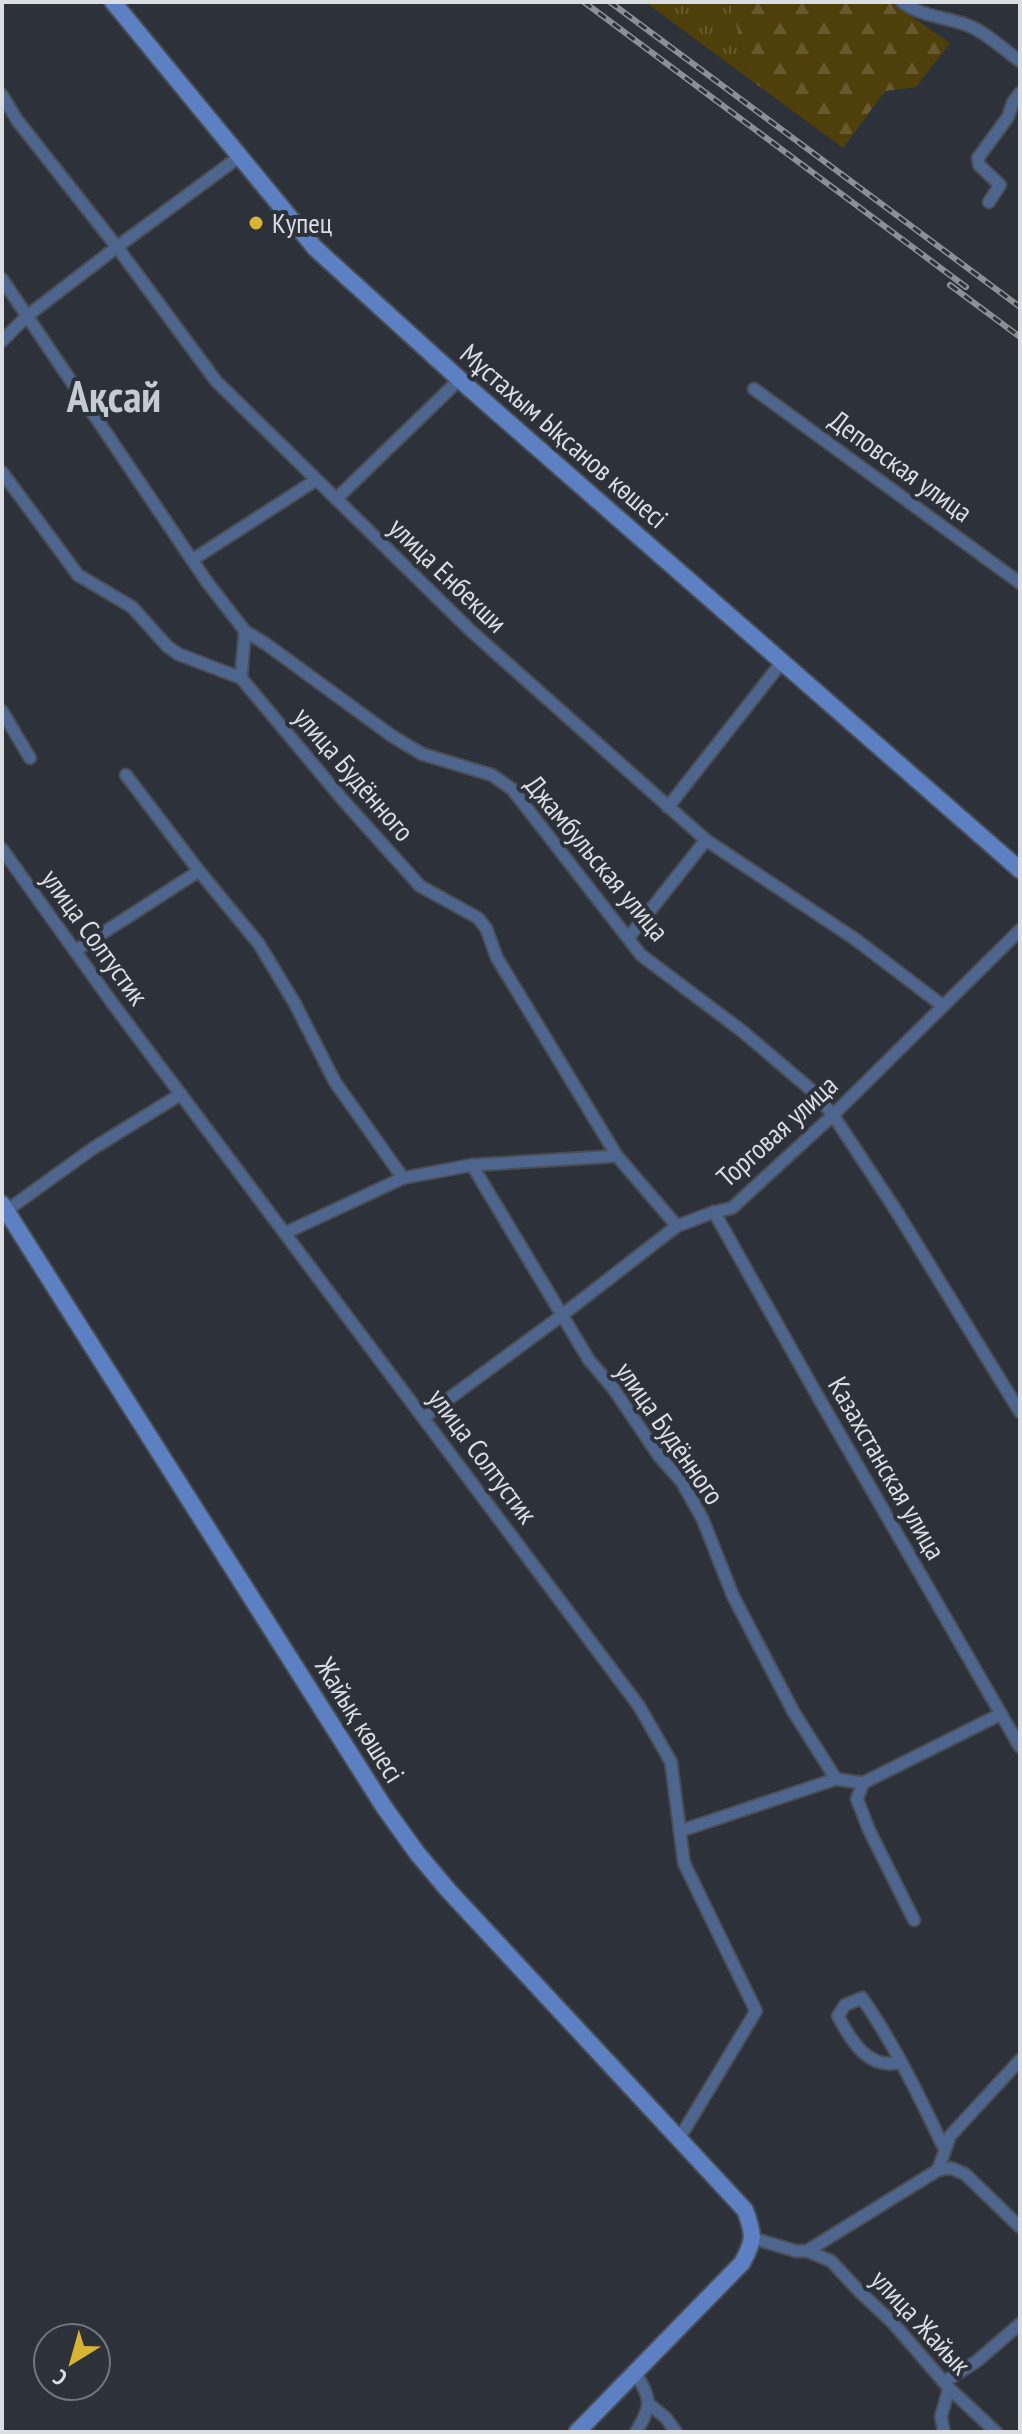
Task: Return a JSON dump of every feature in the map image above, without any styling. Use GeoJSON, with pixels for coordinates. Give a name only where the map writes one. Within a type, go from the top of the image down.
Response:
{"type":"FeatureCollection","features":[{"type":"Feature","properties":{"kind":"street","name":"Мұстахым Ықсанов көшесі"},"geometry":{"type":"LineString","coordinates":[[113,2],[315,248],[459,380],[1020,870]]}},
{"type":"Feature","properties":{"kind":"street"},"geometry":{"type":"LineString","coordinates":[[902,2],[916,12],[931,13],[971,27],[1020,61]]}},
{"type":"Feature","properties":{"kind":"street"},"geometry":{"type":"LineString","coordinates":[[931,13],[939,2]]}},
{"type":"Feature","properties":{"kind":"street"},"geometry":{"type":"LineString","coordinates":[[989,202],[1000,185],[979,165],[978,158],[1008,117],[1020,93]]}},
{"type":"Feature","properties":{"kind":"street","name":"улица Енбекши"},"geometry":{"type":"LineString","coordinates":[[2,95],[17,120],[117,247],[216,381],[471,631],[706,840],[855,939],[943,1006]]}},
{"type":"Feature","properties":{"kind":"street"},"geometry":{"type":"LineString","coordinates":[[2,341],[27,316],[239,157]]}},
{"type":"Feature","properties":{"kind":"street","name":"Джамбульская улица"},"geometry":{"type":"LineString","coordinates":[[2,279],[192,560],[245,631],[422,754],[492,775],[512,789],[641,955],[742,1031],[816,1094],[897,1212],[1020,1412]]}},
{"type":"Feature","properties":{"kind":"street"},"geometry":{"type":"LineString","coordinates":[[336,499],[459,380]]}},
{"type":"Feature","properties":{"kind":"street","name":"Деповская улица"},"geometry":{"type":"LineString","coordinates":[[754,389],[1020,583]]}},
{"type":"Feature","properties":{"kind":"street","name":"улица Будённого"},"geometry":{"type":"LineString","coordinates":[[2,472],[78,575],[132,607],[178,654],[241,678],[420,886],[478,918],[486,928],[497,958],[617,1156],[677,1226]]}},
{"type":"Feature","properties":{"kind":"street"},"geometry":{"type":"LineString","coordinates":[[192,560],[316,480]]}},
{"type":"Feature","properties":{"kind":"street"},"geometry":{"type":"LineString","coordinates":[[241,678],[245,631]]}},
{"type":"Feature","properties":{"kind":"street"},"geometry":{"type":"LineString","coordinates":[[668,807],[782,662]]}},
{"type":"Feature","properties":{"kind":"street"},"geometry":{"type":"LineString","coordinates":[[2,711],[30,758]]}},
{"type":"Feature","properties":{"kind":"street"},"geometry":{"type":"LineString","coordinates":[[126,775],[259,944],[294,1002],[335,1082],[403,1178]]}},
{"type":"Feature","properties":{"kind":"street"},"geometry":{"type":"LineString","coordinates":[[629,937],[706,840]]}},
{"type":"Feature","properties":{"kind":"street","name":"улица Солтустик"},"geometry":{"type":"LineString","coordinates":[[2,849],[181,1094],[639,1706],[671,1762],[684,1863],[756,2011],[679,2139]]}},
{"type":"Feature","properties":{"kind":"street"},"geometry":{"type":"LineString","coordinates":[[75,951],[199,871]]}},
{"type":"Feature","properties":{"kind":"street","name":"Торговая улица"},"geometry":{"type":"LineString","coordinates":[[424,1417],[677,1226],[732,1208],[833,1115],[1020,930]]}},
{"type":"Feature","properties":{"kind":"street"},"geometry":{"type":"LineString","coordinates":[[4,1208],[181,1094]]}},
{"type":"Feature","properties":{"kind":"street"},"geometry":{"type":"LineString","coordinates":[[285,1233],[403,1178],[472,1165],[617,1156]]}},
{"type":"Feature","properties":{"kind":"street","name":"улица Будённого"},"geometry":{"type":"LineString","coordinates":[[472,1165],[589,1360],[613,1388],[659,1456],[682,1482],[703,1520],[733,1596],[793,1711],[836,1779]]}},
{"type":"Feature","properties":{"kind":"street","name":"Жайық көшесі"},"geometry":{"type":"LineString","coordinates":[[4,1208],[384,1807],[417,1853],[745,2210],[753,2231],[752,2238]]}},
{"type":"Feature","properties":{"kind":"street","name":"Казахстанская улица"},"geometry":{"type":"LineString","coordinates":[[714,1212],[1020,1747]]}},
{"type":"Feature","properties":{"kind":"street"},"geometry":{"type":"LineString","coordinates":[[680,1831],[836,1779],[863,1783],[1001,1714]]}},
{"type":"Feature","properties":{"kind":"street"},"geometry":{"type":"LineString","coordinates":[[863,1783],[857,1799],[914,1920]]}},
{"type":"Feature","properties":{"kind":"street"},"geometry":{"type":"LineString","coordinates":[[901,2062],[880,2063],[867,2058],[838,2016],[845,2005],[862,1998],[901,2062],[945,2150]]}},
{"type":"Feature","properties":{"kind":"street"},"geometry":{"type":"LineString","coordinates":[[938,2170],[950,2136],[1020,2060]]}},
{"type":"Feature","properties":{"kind":"street"},"geometry":{"type":"LineString","coordinates":[[807,2251],[938,2170],[951,2168],[965,2174],[1020,2227]]}},
{"type":"Feature","properties":{"kind":"street"},"geometry":{"type":"LineString","coordinates":[[577,2432],[742,2263],[751,2247],[752,2238]]}},
{"type":"Feature","properties":{"kind":"street","name":"улица Жайык"},"geometry":{"type":"LineString","coordinates":[[752,2238],[796,2251],[807,2251],[831,2261],[893,2323],[947,2385],[996,2432]]}},
{"type":"Feature","properties":{"kind":"street"},"geometry":{"type":"LineString","coordinates":[[944,2432],[941,2417],[947,2385],[1020,2324]]}},
{"type":"Feature","properties":{"kind":"street"},"geometry":{"type":"LineString","coordinates":[[635,2372],[649,2399],[648,2413],[636,2432]]}},
{"type":"Feature","properties":{"kind":"street"},"geometry":{"type":"LineString","coordinates":[[649,2404],[666,2418],[676,2432]]}},
{"type":"Feature","properties":{"kind":"green space"},"geometry":{"type":"Polygon","coordinates":[[[645,2],[731,2],[748,78],[645,2]]]}},
{"type":"Feature","properties":{"kind":"green space"},"geometry":{"type":"Polygon","coordinates":[[[731,2],[890,2],[950,43],[916,87],[885,91],[843,148],[748,78],[731,2]]]}},
{"type":"Feature","properties":{"kind":"railway"},"geometry":{"type":"LineString","coordinates":[[584,2],[966,287]]}},
{"type":"Feature","properties":{"kind":"railway"},"geometry":{"type":"LineString","coordinates":[[610,2],[1020,307]]}},
{"type":"Feature","properties":{"kind":"railway"},"geometry":{"type":"LineString","coordinates":[[950,285],[1020,337]]}},
{"type":"Feature","properties":{"kind":"place","name":"Купец"},"geometry":{"type":"Point","coordinates":[256,223]}},
{"type":"Feature","properties":{"kind":"district","name":"Ақсай"},"geometry":{"type":"Point","coordinates":[114,397]}}]}
